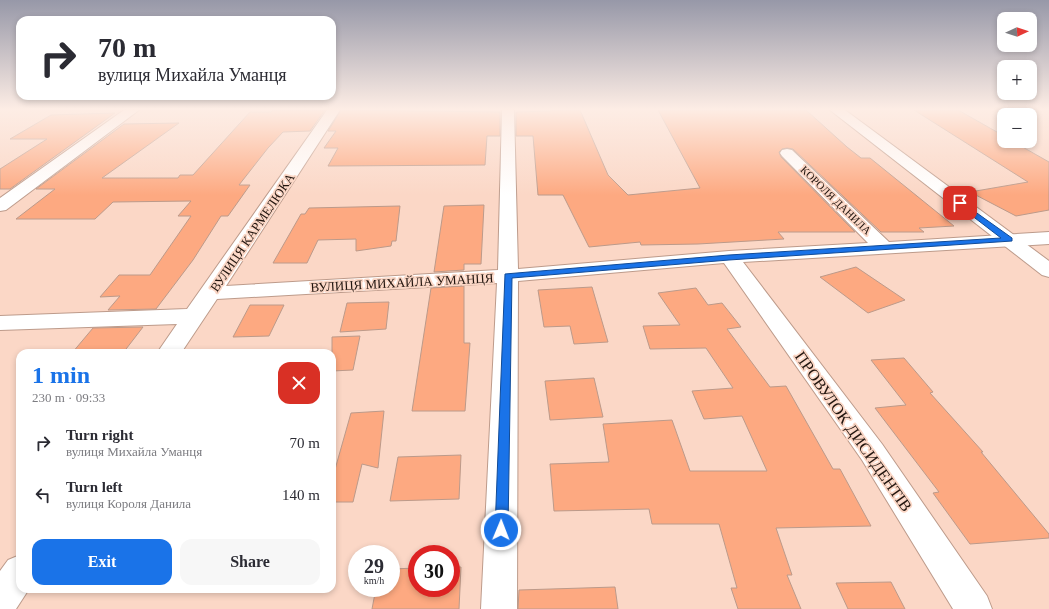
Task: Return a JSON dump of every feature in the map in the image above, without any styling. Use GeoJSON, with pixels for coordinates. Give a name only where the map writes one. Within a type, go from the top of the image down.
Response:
{"type":"FeatureCollection","features":[{"type":"Feature","properties":{"kind":"street"},"geometry":{"type":"LineString","coordinates":[[0,206],[94,138]]}},
{"type":"Feature","properties":{"kind":"street","name":"ВУЛИЦЯ КАРМЕЛЮКА"},"geometry":{"type":"LineString","coordinates":[[172,349],[315,138]]}},
{"type":"Feature","properties":{"kind":"street"},"geometry":{"type":"LineString","coordinates":[[499,609],[508,276],[508,138]]}},
{"type":"Feature","properties":{"kind":"street"},"geometry":{"type":"LineString","coordinates":[[874,138],[1049,271]]}},
{"type":"Feature","properties":{"kind":"street","name":"КОРОЛЯ ДАНИЛА"},"geometry":{"type":"LineString","coordinates":[[787,153],[884,248]]}},
{"type":"Feature","properties":{"kind":"street","name":"ВУЛИЦЯ МИХАЙЛА УМАНЦЯ"},"geometry":{"type":"LineString","coordinates":[[210,293],[508,276],[729,257],[1049,238]]}},
{"type":"Feature","properties":{"kind":"street","name":"ПРОВУЛОК ДИСИДЕНТІВ"},"geometry":{"type":"LineString","coordinates":[[729,257],[872,452],[974,609]]}},
{"type":"Feature","properties":{"kind":"street"},"geometry":{"type":"LineString","coordinates":[[0,323],[194,316]]}},
{"type":"Feature","properties":{"kind":"street"},"geometry":{"type":"LineString","coordinates":[[0,602],[16,578]]}},
{"type":"Feature","properties":{"kind":"building"},"geometry":{"type":"Polygon","coordinates":[[[80,138],[10,189],[0,189],[0,169],[47,139],[10,139],[80,138]]]}},
{"type":"Feature","properties":{"kind":"building"},"geometry":{"type":"Polygon","coordinates":[[[104,138],[157,138],[102,178],[178,178],[180,175],[193,175],[226,138],[277,138],[239,185],[250,185],[228,216],[221,216],[193,260],[156,309],[108,310],[120,296],[100,297],[119,275],[150,275],[191,216],[178,216],[191,201],[113,202],[95,219],[16,219],[55,189],[36,189],[104,138]]]}},
{"type":"Feature","properties":{"kind":"building"},"geometry":{"type":"Polygon","coordinates":[[[331,138],[487,138],[485,165],[328,166],[338,148],[324,148],[331,138]]]}},
{"type":"Feature","properties":{"kind":"building"},"geometry":{"type":"Polygon","coordinates":[[[533,138],[592,138],[608,175],[628,195],[700,188],[673,138],[837,138],[861,158],[870,158],[954,226],[919,228],[924,232],[881,232],[793,149],[787,148],[782,149],[779,152],[781,157],[855,232],[778,232],[784,239],[698,244],[641,245],[640,242],[589,247],[563,195],[538,195],[533,138]]]}},
{"type":"Feature","properties":{"kind":"building"},"geometry":{"type":"Polygon","coordinates":[[[959,138],[997,138],[997,148],[1024,148],[1049,162],[1049,210],[1016,216],[970,192],[1028,182],[959,138]]]}},
{"type":"Feature","properties":{"kind":"building"},"geometry":{"type":"Polygon","coordinates":[[[484,205],[481,264],[464,264],[464,270],[434,272],[444,206],[484,205]]]}},
{"type":"Feature","properties":{"kind":"building"},"geometry":{"type":"Polygon","coordinates":[[[400,206],[396,241],[392,241],[391,246],[356,251],[356,239],[318,240],[307,263],[273,263],[301,214],[305,214],[309,208],[400,206]]]}},
{"type":"Feature","properties":{"kind":"building"},"geometry":{"type":"Polygon","coordinates":[[[856,267],[905,300],[868,313],[820,277],[856,267]]]}},
{"type":"Feature","properties":{"kind":"building"},"geometry":{"type":"Polygon","coordinates":[[[464,286],[464,343],[470,343],[465,411],[412,411],[431,288],[464,286]]]}},
{"type":"Feature","properties":{"kind":"building"},"geometry":{"type":"Polygon","coordinates":[[[592,287],[608,342],[574,344],[570,326],[544,327],[538,290],[592,287]]]}},
{"type":"Feature","properties":{"kind":"building"},"geometry":{"type":"Polygon","coordinates":[[[696,288],[708,305],[722,303],[741,327],[727,329],[770,387],[786,386],[833,469],[840,469],[871,526],[776,528],[792,575],[787,575],[801,609],[738,609],[731,588],[737,588],[719,524],[652,524],[649,509],[554,511],[550,464],[609,462],[603,424],[672,420],[690,471],[767,471],[742,416],[704,419],[692,391],[733,388],[706,348],[650,349],[643,326],[680,325],[658,293],[696,288]]]}},
{"type":"Feature","properties":{"kind":"building"},"geometry":{"type":"Polygon","coordinates":[[[389,302],[386,329],[340,332],[347,303],[389,302]]]}},
{"type":"Feature","properties":{"kind":"building"},"geometry":{"type":"Polygon","coordinates":[[[250,305],[284,305],[269,336],[233,337],[250,305]]]}},
{"type":"Feature","properties":{"kind":"building"},"geometry":{"type":"Polygon","coordinates":[[[143,327],[126,349],[75,349],[93,328],[143,327]]]}},
{"type":"Feature","properties":{"kind":"building"},"geometry":{"type":"Polygon","coordinates":[[[360,336],[353,370],[336,371],[336,349],[332,349],[332,337],[360,336]]]}},
{"type":"Feature","properties":{"kind":"building"},"geometry":{"type":"Polygon","coordinates":[[[904,358],[933,392],[930,393],[983,452],[981,452],[1049,534],[1049,538],[970,544],[933,493],[939,492],[875,408],[906,405],[871,360],[904,358]]]}},
{"type":"Feature","properties":{"kind":"building"},"geometry":{"type":"Polygon","coordinates":[[[594,378],[603,417],[550,420],[545,381],[594,378]]]}},
{"type":"Feature","properties":{"kind":"building"},"geometry":{"type":"Polygon","coordinates":[[[384,411],[378,468],[362,464],[353,502],[336,502],[336,466],[351,413],[384,411]]]}},
{"type":"Feature","properties":{"kind":"building"},"geometry":{"type":"Polygon","coordinates":[[[461,455],[459,499],[390,501],[398,457],[461,455]]]}},
{"type":"Feature","properties":{"kind":"building"},"geometry":{"type":"Polygon","coordinates":[[[460,567],[461,567],[460,588],[460,567]]]}},
{"type":"Feature","properties":{"kind":"building"},"geometry":{"type":"Polygon","coordinates":[[[408,568],[408,597],[460,597],[459,609],[372,609],[374,597],[400,597],[400,569],[408,568]]]}},
{"type":"Feature","properties":{"kind":"building"},"geometry":{"type":"Polygon","coordinates":[[[891,582],[905,609],[848,609],[836,583],[891,582]]]}},
{"type":"Feature","properties":{"kind":"building"},"geometry":{"type":"Polygon","coordinates":[[[615,587],[618,609],[518,609],[519,590],[615,587]]]}},
{"type":"Feature","properties":{"kind":"route"},"geometry":{"type":"LineString","coordinates":[[501,530],[508,276],[729,257],[1009,240],[960,203]]}}]}
